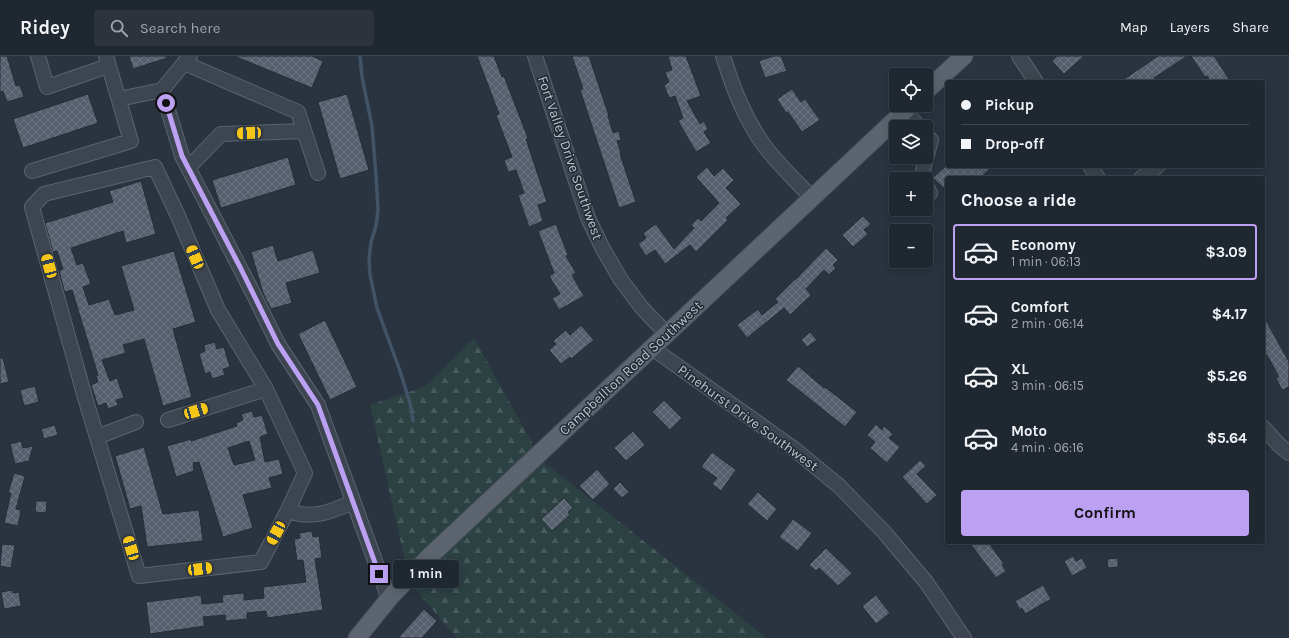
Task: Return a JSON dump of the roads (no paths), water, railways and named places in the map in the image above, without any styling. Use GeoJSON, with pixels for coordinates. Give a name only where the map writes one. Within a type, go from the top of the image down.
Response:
{"type":"FeatureCollection","features":[{"type":"Feature","properties":{"kind":"main road"},"geometry":{"type":"LineString","coordinates":[[933,85],[964,56]]}},
{"type":"Feature","properties":{"kind":"main road","name":"Campbellton Road Southwest"},"geometry":{"type":"LineString","coordinates":[[357,638],[389,599],[430,556],[904,112]]}},
{"type":"Feature","properties":{"kind":"street"},"geometry":{"type":"LineString","coordinates":[[32,171],[131,141],[107,61],[47,87],[38,56]]}},
{"type":"Feature","properties":{"kind":"street","name":"Fort Valley Drive Southwest"},"geometry":{"type":"LineString","coordinates":[[535,56],[588,218],[603,249],[621,280],[642,308],[667,334]]}},
{"type":"Feature","properties":{"kind":"street"},"geometry":{"type":"LineString","coordinates":[[723,56],[740,105],[752,127],[766,148],[812,198]]}},
{"type":"Feature","properties":{"kind":"street"},"geometry":{"type":"LineString","coordinates":[[1019,56],[1035,80]]}},
{"type":"Feature","properties":{"kind":"street"},"geometry":{"type":"LineString","coordinates":[[119,99],[162,90],[187,60],[298,112],[318,173]]}},
{"type":"Feature","properties":{"kind":"street"},"geometry":{"type":"LineString","coordinates":[[162,90],[182,156],[278,344],[318,405],[389,599]]}},
{"type":"Feature","properties":{"kind":"street"},"geometry":{"type":"LineString","coordinates":[[188,168],[221,134],[304,131]]}},
{"type":"Feature","properties":{"kind":"street"},"geometry":{"type":"LineString","coordinates":[[155,167],[178,216],[218,310],[266,389],[306,473],[261,562],[140,576],[97,437],[32,207],[44,194],[155,167]]}},
{"type":"Feature","properties":{"kind":"street"},"geometry":{"type":"LineString","coordinates":[[1144,176],[1155,168]]}},
{"type":"Feature","properties":{"kind":"street","name":"Pinehurst Drive Southwest"},"geometry":{"type":"LineString","coordinates":[[652,348],[793,448],[839,486],[884,532],[921,577],[964,638]]}},
{"type":"Feature","properties":{"kind":"street"},"geometry":{"type":"LineString","coordinates":[[168,420],[266,389]]}},
{"type":"Feature","properties":{"kind":"street"},"geometry":{"type":"LineString","coordinates":[[97,437],[136,422]]}},
{"type":"Feature","properties":{"kind":"street"},"geometry":{"type":"LineString","coordinates":[[1265,429],[1278,444],[1289,453]]}},
{"type":"Feature","properties":{"kind":"street"},"geometry":{"type":"LineString","coordinates":[[288,510],[295,514],[311,516],[336,510],[353,502]]}},
{"type":"Feature","properties":{"kind":"waterway"},"geometry":{"type":"LineString","coordinates":[[360,56],[362,77],[372,126],[378,210],[376,226],[371,242],[369,259],[370,275],[377,308],[400,371],[410,403],[413,421]]}}]}
